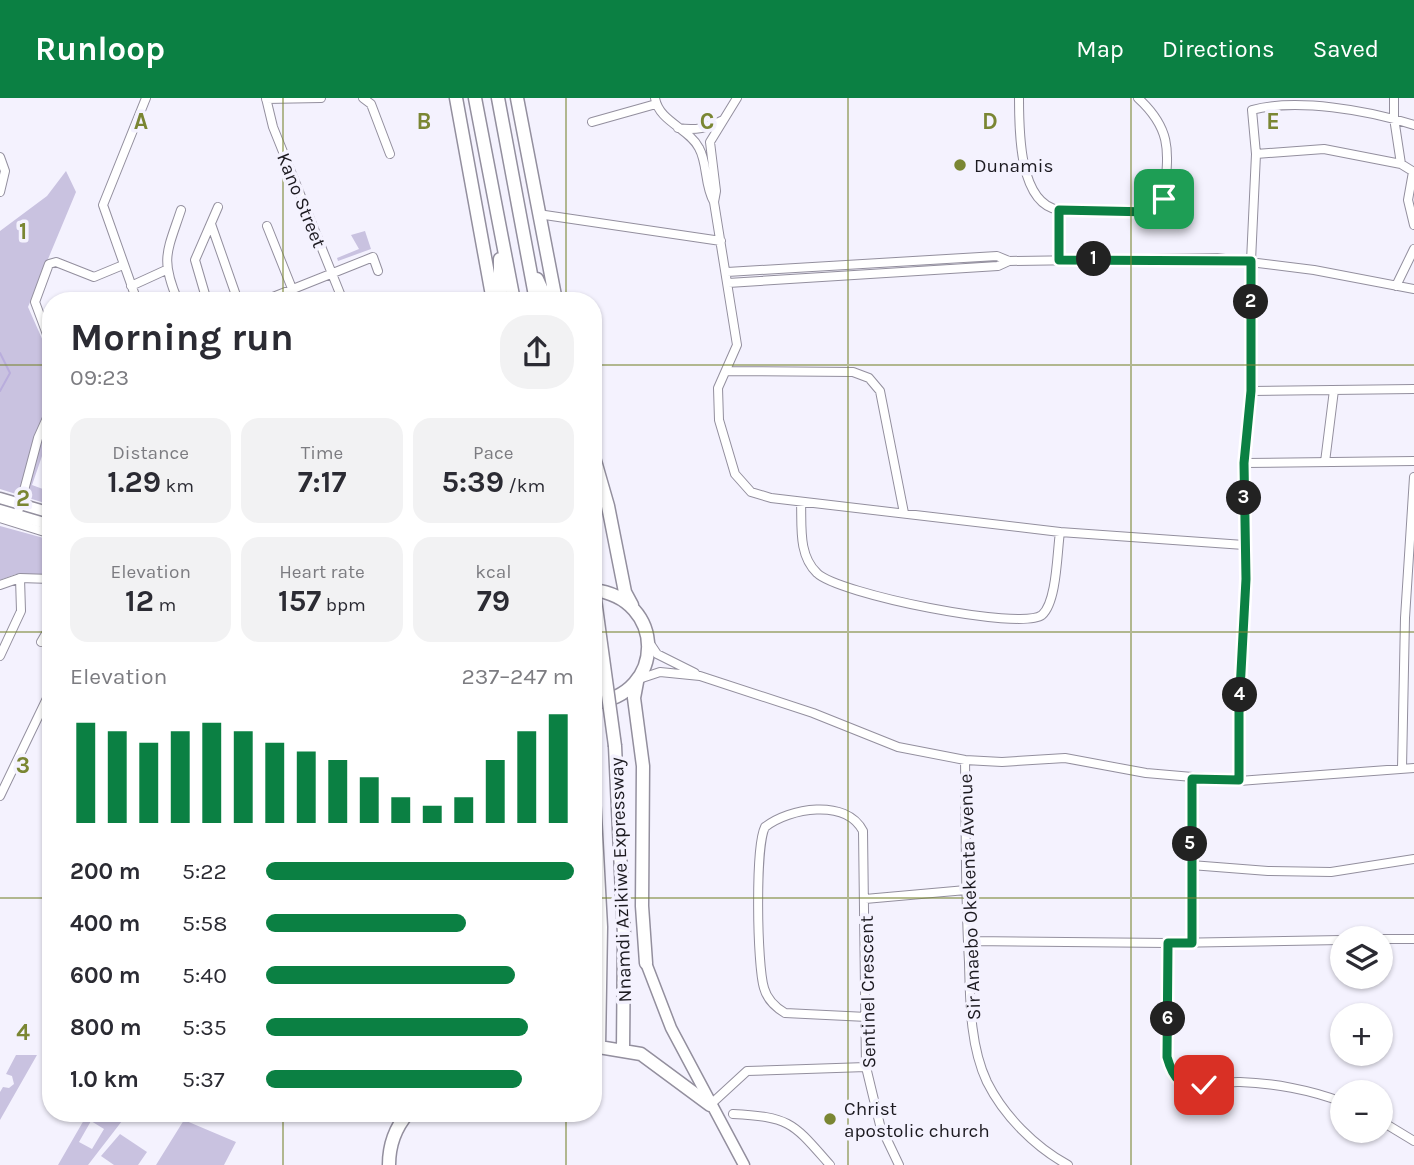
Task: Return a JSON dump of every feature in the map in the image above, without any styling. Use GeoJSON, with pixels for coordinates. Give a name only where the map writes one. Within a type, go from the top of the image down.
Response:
{"type":"FeatureCollection","features":[{"type":"Feature","properties":{"kind":"highway"},"geometry":{"type":"LineString","coordinates":[[456,98],[492,292]]}},
{"type":"Feature","properties":{"kind":"highway"},"geometry":{"type":"LineString","coordinates":[[468,98],[480,136]]}},
{"type":"Feature","properties":{"kind":"highway"},"geometry":{"type":"LineString","coordinates":[[475,98],[480,136],[512,292]]}},
{"type":"Feature","properties":{"kind":"highway"},"geometry":{"type":"LineString","coordinates":[[498,98],[534,292]]}},
{"type":"Feature","properties":{"kind":"highway"},"geometry":{"type":"LineString","coordinates":[[517,98],[554,292]]}},
{"type":"Feature","properties":{"kind":"highway"},"geometry":{"type":"LineString","coordinates":[[499,231],[500,292]]}},
{"type":"Feature","properties":{"kind":"highway"},"geometry":{"type":"LineString","coordinates":[[526,255],[543,292]]}},
{"type":"Feature","properties":{"kind":"highway"},"geometry":{"type":"LineString","coordinates":[[602,485],[625,592],[648,638]]}},
{"type":"Feature","properties":{"kind":"highway"},"geometry":{"type":"LineString","coordinates":[[602,592],[609,593],[634,609]]}},
{"type":"Feature","properties":{"kind":"highway","name":"Nnamdi Azikiwe Expressway"},"geometry":{"type":"LineString","coordinates":[[646,963],[642,906],[643,766],[634,698],[647,659],[648,638]]}},
{"type":"Feature","properties":{"kind":"highway","name":"Nnamdi Azikiwe Expressway"},"geometry":{"type":"LineString","coordinates":[[602,651],[615,746],[624,935],[623,1051]]}},
{"type":"Feature","properties":{"kind":"highway"},"geometry":{"type":"LineString","coordinates":[[602,701],[618,697],[638,680]]}},
{"type":"Feature","properties":{"kind":"highway"},"geometry":{"type":"LineString","coordinates":[[602,1047],[641,1054],[710,1105]]}},
{"type":"Feature","properties":{"kind":"highway"},"geometry":{"type":"LineString","coordinates":[[389,1165],[389,1151],[395,1131],[402,1122]]}},
{"type":"Feature","properties":{"kind":"main road"},"geometry":{"type":"LineString","coordinates":[[0,498],[42,520]]}},
{"type":"Feature","properties":{"kind":"main road"},"geometry":{"type":"LineString","coordinates":[[0,510],[42,512]]}},
{"type":"Feature","properties":{"kind":"main road"},"geometry":{"type":"LineString","coordinates":[[646,963],[671,1028],[744,1165]]}},
{"type":"Feature","properties":{"kind":"street"},"geometry":{"type":"LineString","coordinates":[[133,292],[104,213],[107,192],[146,98]]}},
{"type":"Feature","properties":{"kind":"street"},"geometry":{"type":"LineString","coordinates":[[266,99],[321,98]]}},
{"type":"Feature","properties":{"kind":"street"},"geometry":{"type":"LineString","coordinates":[[363,98],[371,104],[390,154]]}},
{"type":"Feature","properties":{"kind":"street"},"geometry":{"type":"LineString","coordinates":[[714,202],[716,191],[710,142],[737,98]]}},
{"type":"Feature","properties":{"kind":"street"},"geometry":{"type":"LineString","coordinates":[[1020,98],[1030,191],[1048,209],[1151,212],[1162,207],[1167,141],[1154,113],[1138,98]]}},
{"type":"Feature","properties":{"kind":"street"},"geometry":{"type":"LineString","coordinates":[[1239,780],[1244,463],[1251,391],[1251,261],[1256,153],[1252,110],[1248,98]]}},
{"type":"Feature","properties":{"kind":"street"},"geometry":{"type":"LineString","coordinates":[[1394,98],[1394,118],[1401,164]]}},
{"type":"Feature","properties":{"kind":"street","name":"Kano Street"},"geometry":{"type":"LineString","coordinates":[[266,99],[272,127],[339,292]]}},
{"type":"Feature","properties":{"kind":"street"},"geometry":{"type":"LineString","coordinates":[[1252,110],[1265,100],[1328,100],[1414,125]]}},
{"type":"Feature","properties":{"kind":"street"},"geometry":{"type":"LineString","coordinates":[[592,122],[655,101],[676,127],[698,146],[708,191],[714,202],[737,345],[718,388],[717,405],[722,435],[734,474],[751,492],[801,502],[1060,532],[1244,545]]}},
{"type":"Feature","properties":{"kind":"street"},"geometry":{"type":"LineString","coordinates":[[676,127],[691,130],[723,120]]}},
{"type":"Feature","properties":{"kind":"street"},"geometry":{"type":"LineString","coordinates":[[1256,153],[1324,149],[1401,164],[1414,172],[1408,200],[1414,225]]}},
{"type":"Feature","properties":{"kind":"street"},"geometry":{"type":"LineString","coordinates":[[0,157],[5,172],[0,192]]}},
{"type":"Feature","properties":{"kind":"street"},"geometry":{"type":"LineString","coordinates":[[204,292],[195,260],[218,207]]}},
{"type":"Feature","properties":{"kind":"street"},"geometry":{"type":"LineString","coordinates":[[175,292],[166,270],[165,258],[181,210]]}},
{"type":"Feature","properties":{"kind":"street"},"geometry":{"type":"LineString","coordinates":[[1059,210],[1059,260]]}},
{"type":"Feature","properties":{"kind":"street"},"geometry":{"type":"LineString","coordinates":[[538,214],[721,241]]}},
{"type":"Feature","properties":{"kind":"street"},"geometry":{"type":"LineString","coordinates":[[211,224],[235,292]]}},
{"type":"Feature","properties":{"kind":"street"},"geometry":{"type":"LineString","coordinates":[[267,226],[293,292]]}},
{"type":"Feature","properties":{"kind":"street"},"geometry":{"type":"LineString","coordinates":[[1396,286],[1414,249]]}},
{"type":"Feature","properties":{"kind":"street"},"geometry":{"type":"LineString","coordinates":[[727,272],[997,256],[1009,261]]}},
{"type":"Feature","properties":{"kind":"street"},"geometry":{"type":"LineString","coordinates":[[282,292],[373,257],[378,271]]}},
{"type":"Feature","properties":{"kind":"street"},"geometry":{"type":"LineString","coordinates":[[941,260],[941,270]]}},
{"type":"Feature","properties":{"kind":"street"},"geometry":{"type":"LineString","coordinates":[[728,283],[998,266],[1009,261],[1251,261],[1414,289]]}},
{"type":"Feature","properties":{"kind":"street"},"geometry":{"type":"LineString","coordinates":[[42,321],[35,302],[49,264],[56,262],[94,277],[123,265]]}},
{"type":"Feature","properties":{"kind":"street"},"geometry":{"type":"LineString","coordinates":[[131,286],[166,270]]}},
{"type":"Feature","properties":{"kind":"street"},"geometry":{"type":"LineString","coordinates":[[726,371],[853,372],[869,378],[881,395],[904,513]]}},
{"type":"Feature","properties":{"kind":"street"},"geometry":{"type":"LineString","coordinates":[[1251,391],[1414,389]]}},
{"type":"Feature","properties":{"kind":"street"},"geometry":{"type":"LineString","coordinates":[[1325,462],[1334,390]]}},
{"type":"Feature","properties":{"kind":"street"},"geometry":{"type":"LineString","coordinates":[[19,510],[35,447],[42,430]]}},
{"type":"Feature","properties":{"kind":"street"},"geometry":{"type":"LineString","coordinates":[[1244,463],[1414,461]]}},
{"type":"Feature","properties":{"kind":"street"},"geometry":{"type":"LineString","coordinates":[[1402,768],[1414,477]]}},
{"type":"Feature","properties":{"kind":"street"},"geometry":{"type":"LineString","coordinates":[[801,502],[805,554],[823,578],[897,602],[945,611],[1018,618],[1036,618],[1043,614],[1052,598],[1060,532]]}},
{"type":"Feature","properties":{"kind":"street"},"geometry":{"type":"LineString","coordinates":[[0,518],[42,531]]}},
{"type":"Feature","properties":{"kind":"street"},"geometry":{"type":"LineString","coordinates":[[0,656],[21,611],[20,578]]}},
{"type":"Feature","properties":{"kind":"street"},"geometry":{"type":"LineString","coordinates":[[0,585],[20,578],[42,579]]}},
{"type":"Feature","properties":{"kind":"street"},"geometry":{"type":"LineString","coordinates":[[648,638],[657,654],[700,677]]}},
{"type":"Feature","properties":{"kind":"street"},"geometry":{"type":"LineString","coordinates":[[638,680],[660,672],[700,677],[805,710],[898,747],[965,760],[1002,762],[1065,758],[1192,779],[1239,780],[1414,768]]}},
{"type":"Feature","properties":{"kind":"street"},"geometry":{"type":"LineString","coordinates":[[0,796],[42,709]]}},
{"type":"Feature","properties":{"kind":"street","name":"Sir Anaebo Okekenta Avenue"},"geometry":{"type":"LineString","coordinates":[[965,760],[966,890],[974,1040],[986,1080],[1014,1122],[1043,1148],[1068,1165]]}},
{"type":"Feature","properties":{"kind":"street"},"geometry":{"type":"LineString","coordinates":[[1192,779],[1192,943]]}},
{"type":"Feature","properties":{"kind":"street","name":"Sentinel Crescent"},"geometry":{"type":"LineString","coordinates":[[867,1017],[785,1013],[767,996],[762,970],[760,850],[765,827],[786,814],[831,810],[853,816],[864,837],[867,1017],[866,1067],[880,1125],[899,1165]]}},
{"type":"Feature","properties":{"kind":"street"},"geometry":{"type":"LineString","coordinates":[[1191,864],[1268,871],[1331,872],[1414,859]]}},
{"type":"Feature","properties":{"kind":"street"},"geometry":{"type":"LineString","coordinates":[[865,899],[966,890]]}},
{"type":"Feature","properties":{"kind":"street"},"geometry":{"type":"LineString","coordinates":[[1393,939],[1414,939]]}},
{"type":"Feature","properties":{"kind":"street"},"geometry":{"type":"LineString","coordinates":[[968,941],[1192,943],[1330,940]]}},
{"type":"Feature","properties":{"kind":"street"},"geometry":{"type":"LineString","coordinates":[[1168,943],[1167,1057],[1177,1080],[1194,1087],[1225,1082],[1271,1085],[1330,1099]]}},
{"type":"Feature","properties":{"kind":"street"},"geometry":{"type":"LineString","coordinates":[[710,1105],[747,1071],[866,1067]]}},
{"type":"Feature","properties":{"kind":"street"},"geometry":{"type":"LineString","coordinates":[[733,1114],[774,1116],[789,1124],[830,1165]]}},
{"type":"Feature","properties":{"kind":"street"},"geometry":{"type":"LineString","coordinates":[[1393,1129],[1414,1142]]}},
{"type":"Feature","properties":{"kind":"shaded area"},"geometry":{"type":"Polygon","coordinates":[[[66,171],[76,192],[28,307],[42,339],[42,456],[32,485],[42,489],[42,502],[0,489],[0,231],[47,196],[66,171]]]}},
{"type":"Feature","properties":{"kind":"shaded area"},"geometry":{"type":"Polygon","coordinates":[[[365,231],[371,249],[338,261],[337,258],[359,249],[351,235],[365,231]]]}},
{"type":"Feature","properties":{"kind":"shaded area"},"geometry":{"type":"Polygon","coordinates":[[[0,526],[42,538],[42,575],[16,574],[0,580],[0,526]]]}},
{"type":"Feature","properties":{"kind":"shaded area"},"geometry":{"type":"Polygon","coordinates":[[[16,1055],[37,1055],[0,1120],[0,1092],[3,1087],[9,1088],[14,1084],[12,1076],[6,1074],[16,1055]]]}},
{"type":"Feature","properties":{"kind":"shaded area"},"geometry":{"type":"Polygon","coordinates":[[[83,1122],[90,1122],[79,1142],[92,1149],[104,1129],[93,1122],[121,1122],[88,1165],[58,1165],[83,1122]]]}},
{"type":"Feature","properties":{"kind":"shaded area"},"geometry":{"type":"Polygon","coordinates":[[[183,1122],[236,1142],[224,1165],[156,1165],[183,1122]]]}},
{"type":"Feature","properties":{"kind":"shaded area"},"geometry":{"type":"Polygon","coordinates":[[[120,1134],[147,1152],[138,1165],[114,1165],[101,1156],[120,1134]]]}},
{"type":"Feature","properties":{"kind":"waterway"},"geometry":{"type":"LineString","coordinates":[[0,353],[10,373],[0,391]]}},
{"type":"Feature","properties":{"kind":"place","name":"Dunamis"},"geometry":{"type":"Point","coordinates":[960,165]}},
{"type":"Feature","properties":{"kind":"place","name":"Christ apostolic church"},"geometry":{"type":"Point","coordinates":[830,1119]}},
{"type":"Feature","properties":{"kind":"route"},"geometry":{"type":"LineString","coordinates":[[1164,199],[1162,207],[1151,212],[1059,210],[1059,260],[1217,258],[1251,261],[1251,391],[1244,463],[1246,579],[1239,709],[1239,780],[1192,779],[1192,943],[1168,943],[1167,1057],[1177,1080],[1185,1086],[1204,1085]]}}]}
